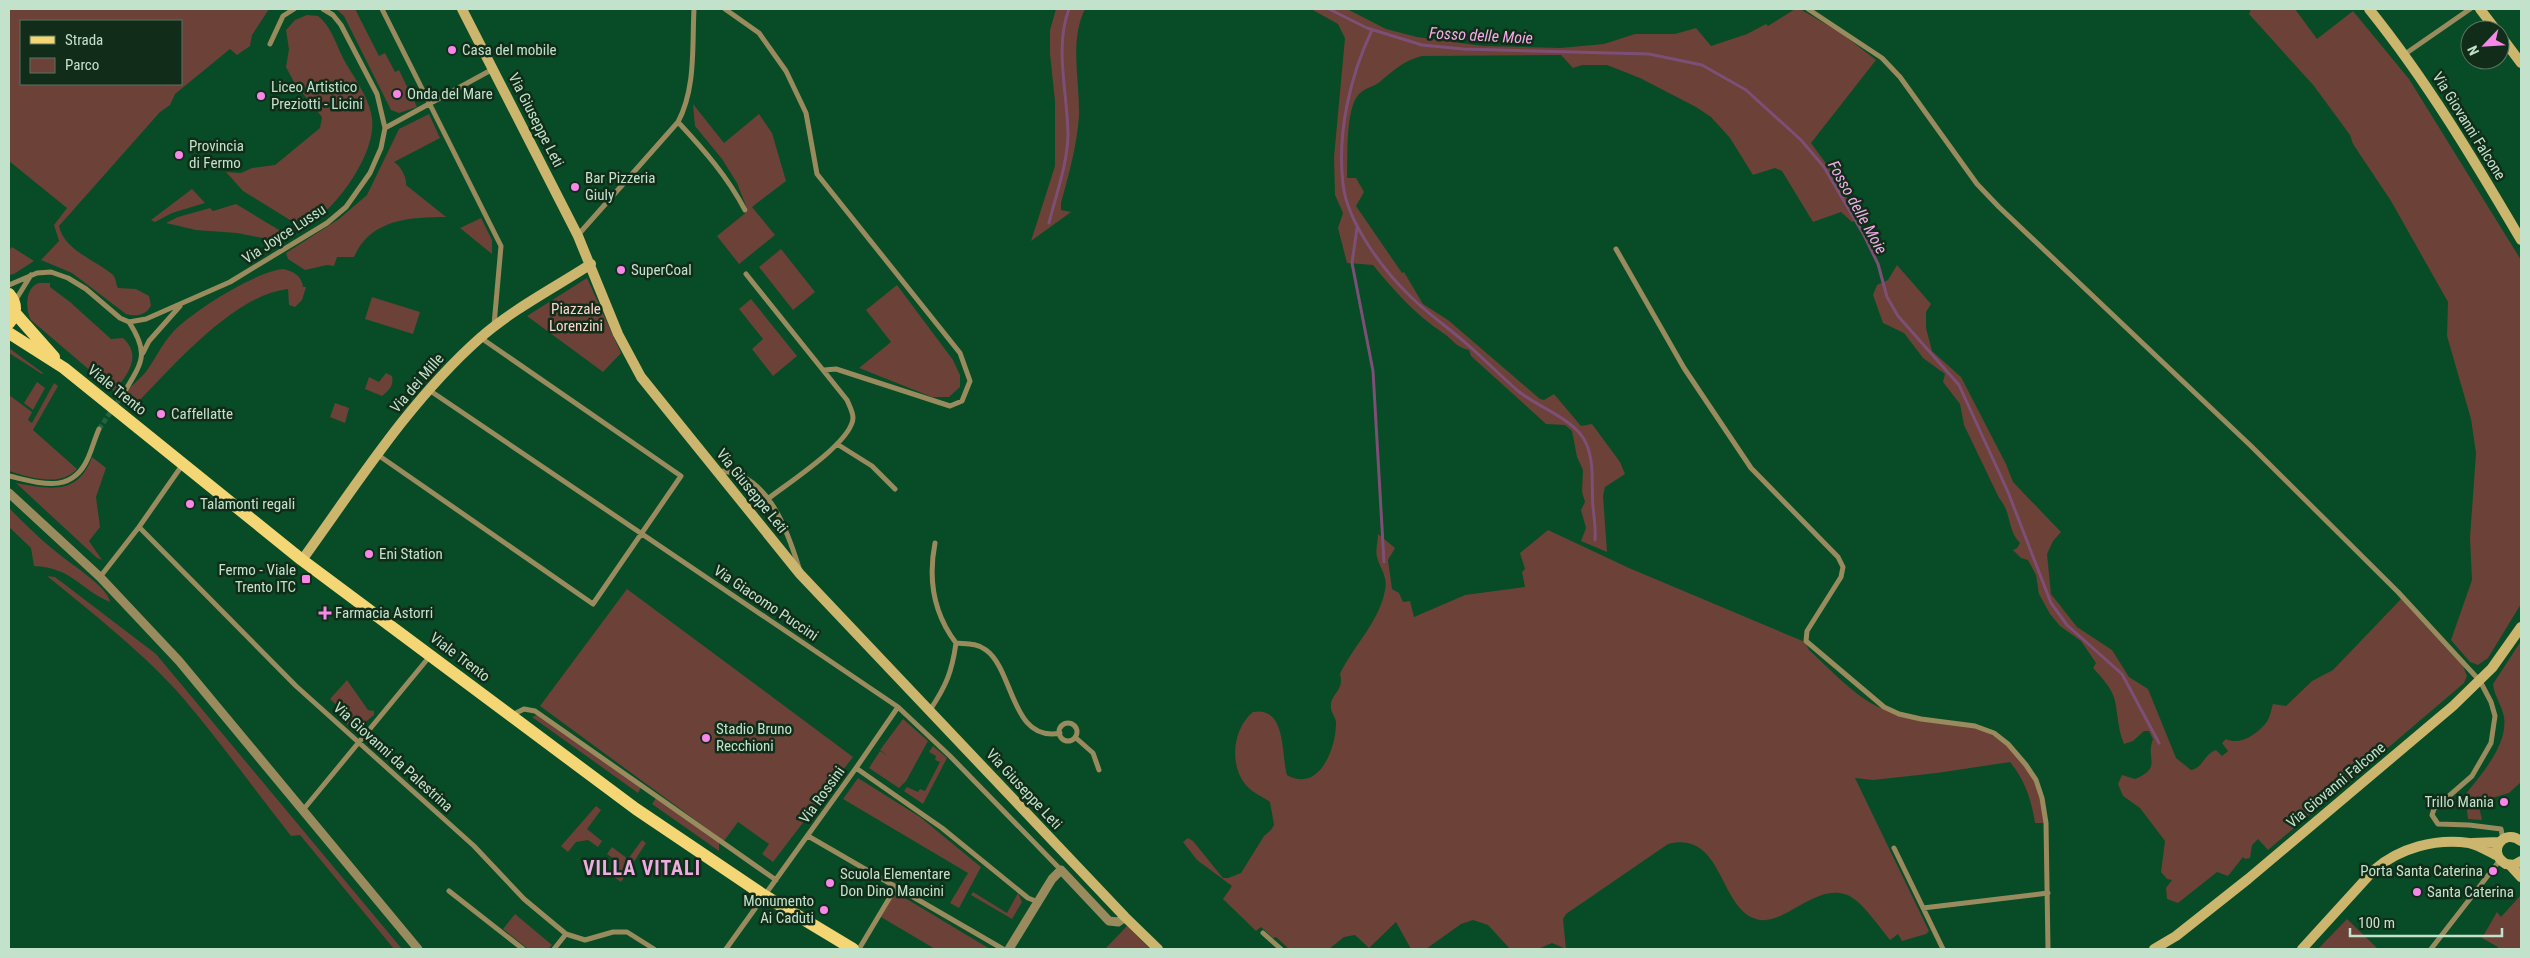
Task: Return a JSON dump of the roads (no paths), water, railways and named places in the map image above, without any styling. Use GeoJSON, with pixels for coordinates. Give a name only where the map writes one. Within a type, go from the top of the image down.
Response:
{"type":"FeatureCollection","features":[{"type":"Feature","properties":{"kind":"main road","name":"Via Giuseppe Leti"},"geometry":{"type":"LineString","coordinates":[[462,9],[578,236],[618,334],[641,377],[800,574],[1125,917],[1158,949]]}},
{"type":"Feature","properties":{"kind":"main road","name":"Via Giovanni Falcone"},"geometry":{"type":"LineString","coordinates":[[2369,9],[2405,54],[2436,100],[2521,240]]}},
{"type":"Feature","properties":{"kind":"main road"},"geometry":{"type":"LineString","coordinates":[[2480,9],[2488,20]]}},
{"type":"Feature","properties":{"kind":"main road"},"geometry":{"type":"LineString","coordinates":[[2510,48],[2521,63]]}},
{"type":"Feature","properties":{"kind":"main road","name":"Via dei Mille"},"geometry":{"type":"LineString","coordinates":[[302,560],[378,454],[428,390],[480,338],[494,327],[591,264]]}},
{"type":"Feature","properties":{"kind":"main road","name":"Viale Trento"},"geometry":{"type":"LineString","coordinates":[[12,308],[64,368]]}},
{"type":"Feature","properties":{"kind":"main road","name":"Viale Trento"},"geometry":{"type":"LineString","coordinates":[[9,333],[64,368],[302,560],[636,809],[765,896],[853,949]]}},
{"type":"Feature","properties":{"kind":"main road","name":"Via Giovanni Falcone"},"geometry":{"type":"LineString","coordinates":[[2154,949],[2176,936],[2248,879],[2389,761],[2480,681],[2521,627]]}},
{"type":"Feature","properties":{"kind":"main road"},"geometry":{"type":"LineString","coordinates":[[2302,949],[2374,870],[2392,856],[2404,850],[2432,844],[2470,843],[2504,836],[2521,829]]}},
{"type":"Feature","properties":{"kind":"main road"},"geometry":{"type":"LineString","coordinates":[[2504,836],[2521,841]]}},
{"type":"Feature","properties":{"kind":"main road"},"geometry":{"type":"LineString","coordinates":[[2499,858],[2496,849],[2504,836]]}},
{"type":"Feature","properties":{"kind":"main road"},"geometry":{"type":"LineString","coordinates":[[2470,843],[2510,865],[2521,877]]}},
{"type":"Feature","properties":{"kind":"main road"},"geometry":{"type":"LineString","coordinates":[[2510,865],[2521,860]]}},
{"type":"Feature","properties":{"kind":"street"},"geometry":{"type":"LineString","coordinates":[[270,44],[283,16],[294,9]]}},
{"type":"Feature","properties":{"kind":"street","name":"Via Joyce Lussu"},"geometry":{"type":"LineString","coordinates":[[129,322],[146,319],[182,304],[230,282],[272,258],[327,223],[346,207],[370,173],[381,148],[385,128],[377,94],[341,25],[333,15],[323,9]]}},
{"type":"Feature","properties":{"kind":"street"},"geometry":{"type":"LineString","coordinates":[[382,9],[501,246],[494,327]]}},
{"type":"Feature","properties":{"kind":"street"},"geometry":{"type":"LineString","coordinates":[[578,236],[678,122],[686,106],[690,86],[694,9]]}},
{"type":"Feature","properties":{"kind":"street"},"geometry":{"type":"LineString","coordinates":[[726,9],[760,33],[786,71],[806,113],[817,174],[960,353],[970,381],[962,401],[950,406],[836,368],[824,370]]}},
{"type":"Feature","properties":{"kind":"street"},"geometry":{"type":"LineString","coordinates":[[1808,9],[1882,58],[1900,77],[1977,184],[1999,208],[2265,460],[2402,595],[2480,681],[2491,702],[2495,716],[2491,743],[2472,776],[2434,809],[2432,815],[2438,824],[2469,825],[2504,836]]}},
{"type":"Feature","properties":{"kind":"street"},"geometry":{"type":"LineString","coordinates":[[2405,54],[2470,9]]}},
{"type":"Feature","properties":{"kind":"street"},"geometry":{"type":"LineString","coordinates":[[385,128],[494,69]]}},
{"type":"Feature","properties":{"kind":"street"},"geometry":{"type":"LineString","coordinates":[[678,122],[717,164],[732,185],[745,210]]}},
{"type":"Feature","properties":{"kind":"street"},"geometry":{"type":"LineString","coordinates":[[1616,249],[1684,368],[1751,468],[1838,557],[1842,567],[1841,577],[1807,632],[1806,641],[1884,707],[1899,714],[1975,726],[1994,733],[2017,753],[2036,780],[2042,798],[2046,823],[2048,949]]}},
{"type":"Feature","properties":{"kind":"street"},"geometry":{"type":"LineString","coordinates":[[9,285],[32,275],[51,272],[68,278],[86,289],[120,318],[129,322],[140,342],[143,353]]}},
{"type":"Feature","properties":{"kind":"street"},"geometry":{"type":"LineString","coordinates":[[746,274],[847,400],[853,418],[848,432],[838,444],[769,498]]}},
{"type":"Feature","properties":{"kind":"street"},"geometry":{"type":"LineString","coordinates":[[12,308],[32,275]]}},
{"type":"Feature","properties":{"kind":"street"},"geometry":{"type":"LineString","coordinates":[[125,391],[141,364],[143,353],[160,327],[182,304]]}},
{"type":"Feature","properties":{"kind":"street"},"geometry":{"type":"LineString","coordinates":[[378,454],[593,604],[681,476],[480,338]]}},
{"type":"Feature","properties":{"kind":"street","name":"Via Giacomo Puccini"},"geometry":{"type":"LineString","coordinates":[[428,390],[898,707],[950,756],[1061,870]]}},
{"type":"Feature","properties":{"kind":"street"},"geometry":{"type":"LineString","coordinates":[[9,476],[56,484],[72,480],[88,459],[99,429]]}},
{"type":"Feature","properties":{"kind":"street"},"geometry":{"type":"LineString","coordinates":[[838,444],[872,466],[895,489]]}},
{"type":"Feature","properties":{"kind":"street"},"geometry":{"type":"LineString","coordinates":[[100,577],[184,464]]}},
{"type":"Feature","properties":{"kind":"street"},"geometry":{"type":"LineString","coordinates":[[716,471],[740,475],[758,487],[769,498],[792,547],[800,574]]}},
{"type":"Feature","properties":{"kind":"street"},"geometry":{"type":"LineString","coordinates":[[9,493],[100,577],[179,661],[418,949]]}},
{"type":"Feature","properties":{"kind":"street","name":"Via Giovanni da Palestrina"},"geometry":{"type":"LineString","coordinates":[[139,527],[296,686],[474,846],[524,899],[566,934],[585,940],[612,932],[627,932],[654,949]]}},
{"type":"Feature","properties":{"kind":"street"},"geometry":{"type":"LineString","coordinates":[[930,710],[947,686],[953,666],[956,643],[943,625],[931,580],[935,543]]}},
{"type":"Feature","properties":{"kind":"street"},"geometry":{"type":"LineString","coordinates":[[956,643],[973,644],[984,648],[992,655],[1018,711],[1028,723],[1051,735],[1060,733]]}},
{"type":"Feature","properties":{"kind":"street"},"geometry":{"type":"LineString","coordinates":[[303,810],[430,655]]}},
{"type":"Feature","properties":{"kind":"street","name":"Via Rossini"},"geometry":{"type":"LineString","coordinates":[[765,896],[898,707]]}},
{"type":"Feature","properties":{"kind":"street"},"geometry":{"type":"LineString","coordinates":[[511,715],[524,709],[536,711],[776,880]]}},
{"type":"Feature","properties":{"kind":"street"},"geometry":{"type":"LineString","coordinates":[[1060,733],[1063,725],[1071,724],[1077,730],[1076,738]]}},
{"type":"Feature","properties":{"kind":"street"},"geometry":{"type":"LineString","coordinates":[[1060,733],[1066,741],[1076,738]]}},
{"type":"Feature","properties":{"kind":"street"},"geometry":{"type":"LineString","coordinates":[[1076,738],[1093,753],[1099,770]]}},
{"type":"Feature","properties":{"kind":"street"},"geometry":{"type":"LineString","coordinates":[[856,768],[942,828],[1028,898],[1038,902]]}},
{"type":"Feature","properties":{"kind":"street"},"geometry":{"type":"LineString","coordinates":[[808,836],[1003,949]]}},
{"type":"Feature","properties":{"kind":"street"},"geometry":{"type":"LineString","coordinates":[[1894,848],[1943,949]]}},
{"type":"Feature","properties":{"kind":"street"},"geometry":{"type":"LineString","coordinates":[[2431,949],[2499,858]]}},
{"type":"Feature","properties":{"kind":"street"},"geometry":{"type":"LineString","coordinates":[[1009,949],[1052,879],[1061,870],[1109,921],[1118,922],[1125,917]]}},
{"type":"Feature","properties":{"kind":"street"},"geometry":{"type":"LineString","coordinates":[[859,949],[896,887]]}},
{"type":"Feature","properties":{"kind":"street"},"geometry":{"type":"LineString","coordinates":[[449,891],[523,949]]}},
{"type":"Feature","properties":{"kind":"street"},"geometry":{"type":"LineString","coordinates":[[1923,908],[2048,893]]}},
{"type":"Feature","properties":{"kind":"street"},"geometry":{"type":"LineString","coordinates":[[726,949],[765,896]]}},
{"type":"Feature","properties":{"kind":"street"},"geometry":{"type":"LineString","coordinates":[[1263,933],[1281,949]]}},
{"type":"Feature","properties":{"kind":"street"},"geometry":{"type":"LineString","coordinates":[[554,949],[566,934]]}},
{"type":"Feature","properties":{"kind":"waterway"},"geometry":{"type":"LineString","coordinates":[[1049,223],[1067,147],[1068,136],[1062,56],[1065,24],[1069,9]]}},
{"type":"Feature","properties":{"kind":"waterway","name":"Fosso delle Moie"},"geometry":{"type":"LineString","coordinates":[[1329,9],[1367,28],[1422,45],[1463,49],[1649,54],[1702,65],[1746,90],[1801,140],[1824,167],[1864,235],[1878,264],[1887,297],[1898,316],[1959,385],[2008,492],[2051,603],[2067,625],[2122,674],[2159,743]]}},
{"type":"Feature","properties":{"kind":"waterway"},"geometry":{"type":"LineString","coordinates":[[1372,30],[1357,66],[1344,125],[1342,145],[1343,184],[1351,214],[1378,259],[1410,296],[1468,345],[1518,391],[1565,420],[1581,435],[1591,458],[1595,540]]}},
{"type":"Feature","properties":{"kind":"waterway"},"geometry":{"type":"LineString","coordinates":[[1357,228],[1352,263],[1373,371],[1384,562]]}},
{"type":"Feature","properties":{"kind":"tunnel"},"geometry":{"type":"LineString","coordinates":[[99,429],[125,391]]}},
{"type":"Feature","properties":{"kind":"place","name":"Casa del mobile"},"geometry":{"type":"Point","coordinates":[452,50]}},
{"type":"Feature","properties":{"kind":"place","name":"Onda del Mare"},"geometry":{"type":"Point","coordinates":[397,94]}},
{"type":"Feature","properties":{"kind":"place","name":"Liceo Artistico Preziotti - Licini"},"geometry":{"type":"Point","coordinates":[261,96]}},
{"type":"Feature","properties":{"kind":"place","name":"Provincia di Fermo"},"geometry":{"type":"Point","coordinates":[179,155]}},
{"type":"Feature","properties":{"kind":"place","name":"Bar Pizzeria Giuly"},"geometry":{"type":"Point","coordinates":[575,187]}},
{"type":"Feature","properties":{"kind":"place","name":"SuperCoal"},"geometry":{"type":"Point","coordinates":[621,270]}},
{"type":"Feature","properties":{"kind":"place","name":"Caffellatte"},"geometry":{"type":"Point","coordinates":[161,414]}},
{"type":"Feature","properties":{"kind":"place","name":"Talamonti regali"},"geometry":{"type":"Point","coordinates":[190,504]}},
{"type":"Feature","properties":{"kind":"place","name":"Eni Station"},"geometry":{"type":"Point","coordinates":[369,554]}},
{"type":"Feature","properties":{"kind":"place","name":"Fermo - Viale Trento ITC"},"geometry":{"type":"Point","coordinates":[306,579]}},
{"type":"Feature","properties":{"kind":"place","name":"Farmacia Astorri"},"geometry":{"type":"Point","coordinates":[325,613]}},
{"type":"Feature","properties":{"kind":"place","name":"Stadio Bruno Recchioni"},"geometry":{"type":"Point","coordinates":[706,738]}},
{"type":"Feature","properties":{"kind":"place","name":"Trillo Mania"},"geometry":{"type":"Point","coordinates":[2504,802]}},
{"type":"Feature","properties":{"kind":"place","name":"Porta Santa Caterina"},"geometry":{"type":"Point","coordinates":[2493,871]}},
{"type":"Feature","properties":{"kind":"place","name":"Scuola Elementare Don Dino Mancini"},"geometry":{"type":"Point","coordinates":[830,883]}},
{"type":"Feature","properties":{"kind":"place","name":"Santa Caterina"},"geometry":{"type":"Point","coordinates":[2417,892]}},
{"type":"Feature","properties":{"kind":"place","name":"Monumento Ai Caduti"},"geometry":{"type":"Point","coordinates":[824,910]}},
{"type":"Feature","properties":{"kind":"district","name":"VILLA VITALI"},"geometry":{"type":"Point","coordinates":[642,868]}},
{"type":"Feature","properties":{"kind":"park label","name":"Piazzale Lorenzini"},"geometry":{"type":"Point","coordinates":[576,318]}}]}
